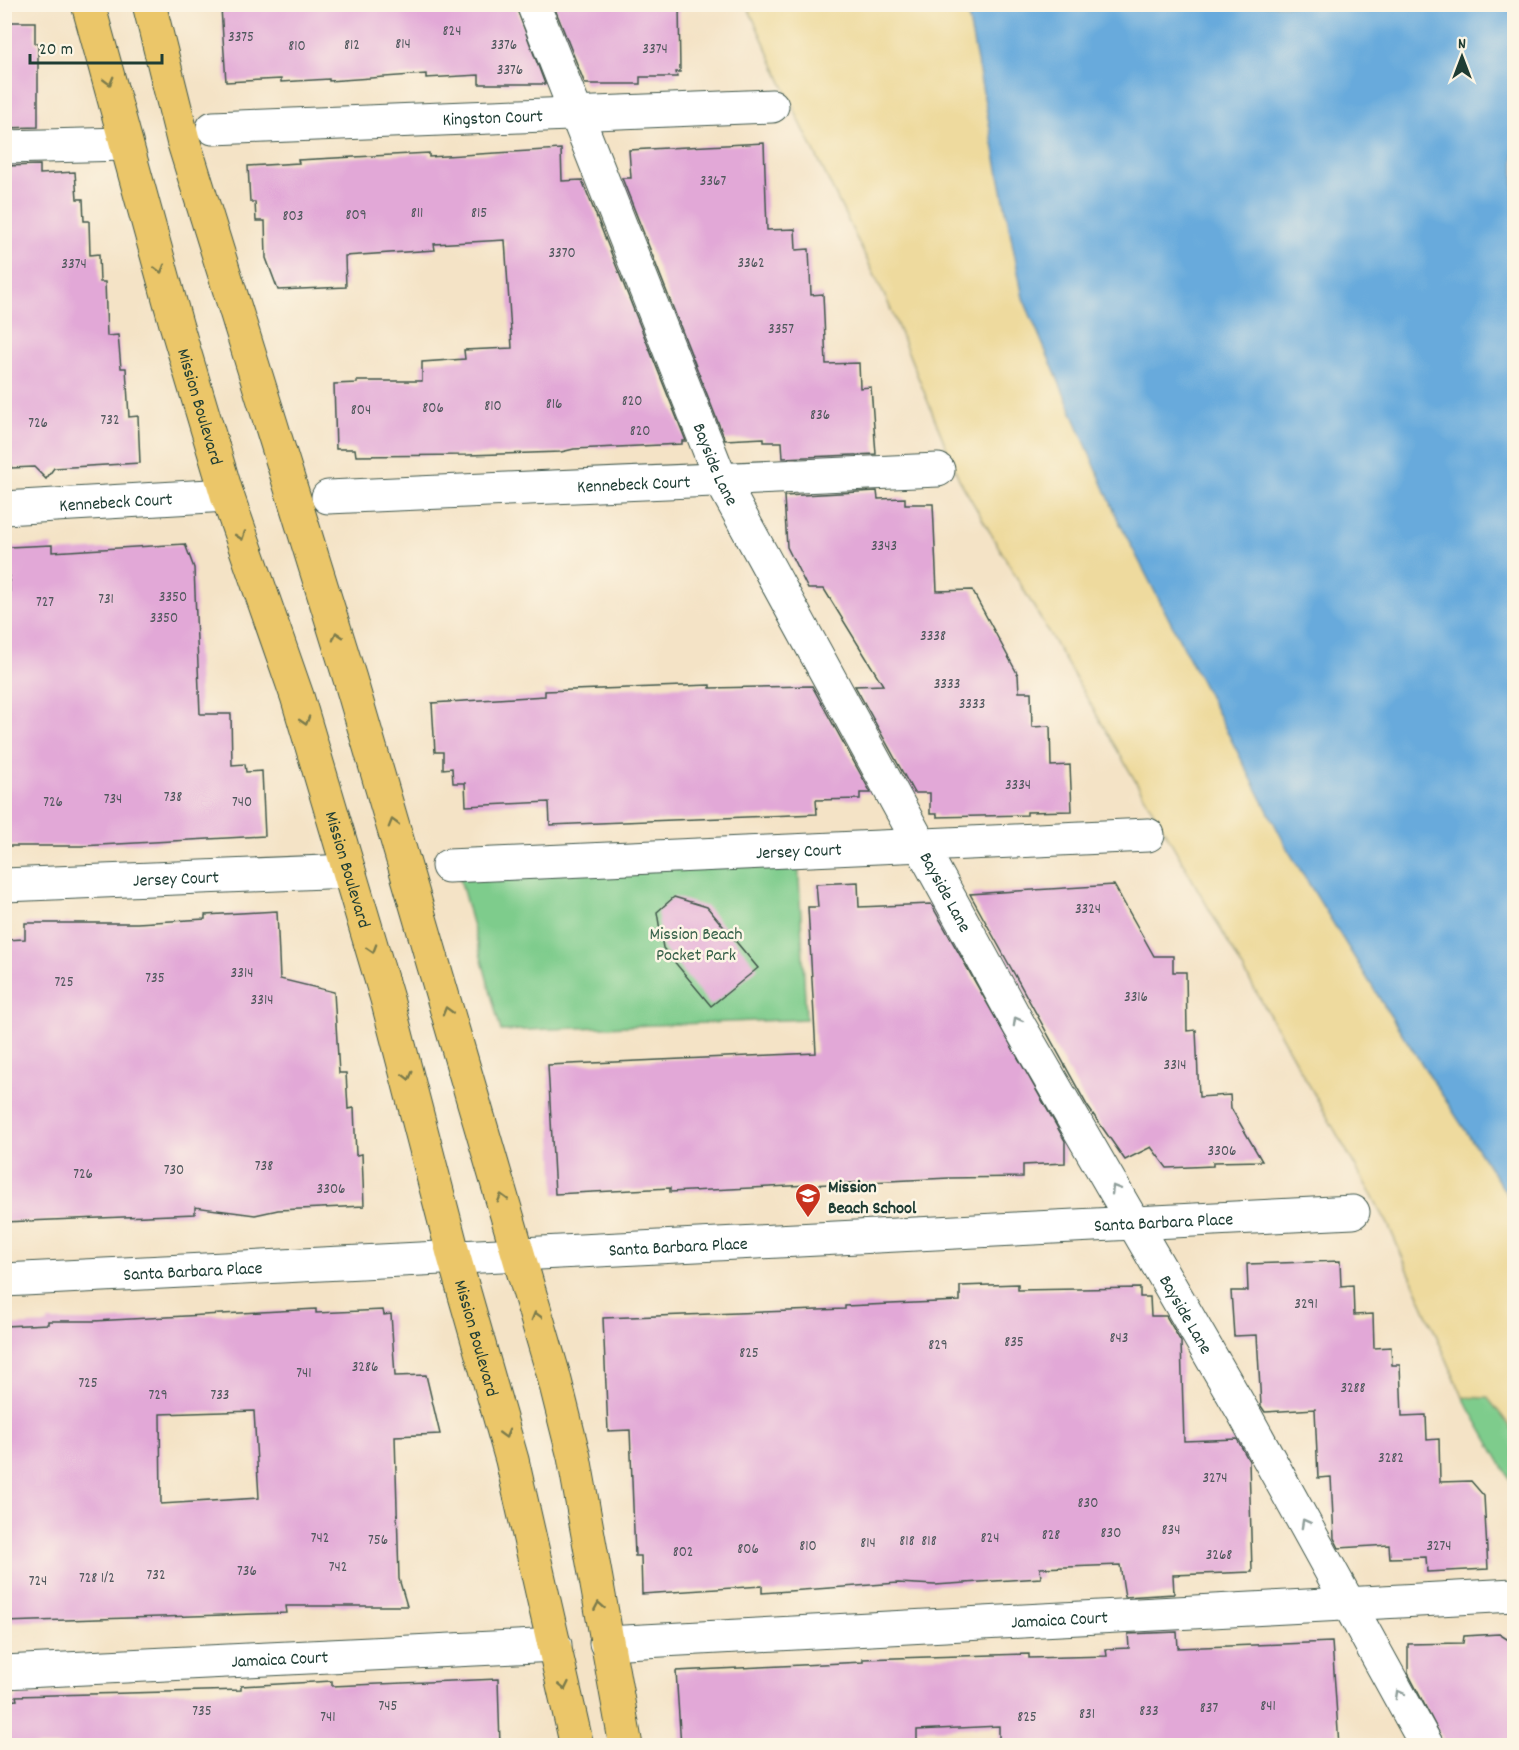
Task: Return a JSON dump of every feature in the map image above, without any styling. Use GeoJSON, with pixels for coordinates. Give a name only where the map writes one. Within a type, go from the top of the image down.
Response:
{"type":"FeatureCollection","features":[{"type":"Feature","properties":{"kind":"main road","name":"Mission Boulevard"},"geometry":{"type":"LineString","coordinates":[[88,4],[125,144],[227,495],[297,696],[404,1059],[454,1257],[512,1460],[577,1746]]}},
{"type":"Feature","properties":{"kind":"main road"},"geometry":{"type":"LineString","coordinates":[[149,4],[183,140],[351,679],[518,1254],[574,1457],[626,1746]]}},
{"type":"Feature","properties":{"kind":"street","name":"Bayside Lane"},"geometry":{"type":"LineString","coordinates":[[533,4],[721,480],[1020,1027],[1136,1224],[1349,1602],[1427,1746]]}},
{"type":"Feature","properties":{"kind":"street","name":"Kingston Court"},"geometry":{"type":"LineString","coordinates":[[213,128],[772,106]]}},
{"type":"Feature","properties":{"kind":"street"},"geometry":{"type":"LineString","coordinates":[[4,147],[125,144]]}},
{"type":"Feature","properties":{"kind":"street","name":"Kennebeck Court"},"geometry":{"type":"LineString","coordinates":[[328,497],[938,470]]}},
{"type":"Feature","properties":{"kind":"street","name":"Kennebeck Court"},"geometry":{"type":"LineString","coordinates":[[4,508],[227,495]]}},
{"type":"Feature","properties":{"kind":"street","name":"Jersey Court"},"geometry":{"type":"LineString","coordinates":[[448,866],[1148,835]]}},
{"type":"Feature","properties":{"kind":"street","name":"Jersey Court"},"geometry":{"type":"LineString","coordinates":[[4,885],[349,871]]}},
{"type":"Feature","properties":{"kind":"street","name":"Santa Barbara Place"},"geometry":{"type":"LineString","coordinates":[[4,1280],[1353,1212]]}},
{"type":"Feature","properties":{"kind":"street","name":"Jamaica Court"},"geometry":{"type":"LineString","coordinates":[[606,1643],[1515,1595]]}},
{"type":"Feature","properties":{"kind":"street","name":"Jamaica Court"},"geometry":{"type":"LineString","coordinates":[[4,1672],[555,1645]]}},
{"type":"Feature","properties":{"kind":"green space","name":"Mission Beach Pocket Park"},"geometry":{"type":"Polygon","coordinates":[[[798,858],[806,1019],[501,1031],[459,875],[798,858]]]}},
{"type":"Feature","properties":{"kind":"green space"},"geometry":{"type":"Polygon","coordinates":[[[1463,1397],[1488,1398],[1514,1431],[1514,1486],[1463,1397]]]}},
{"type":"Feature","properties":{"kind":"sand"},"geometry":{"type":"Polygon","coordinates":[[[747,5],[1016,5],[1514,1142],[1514,1431],[1488,1398],[1463,1397],[1388,1224],[1171,842],[959,479],[889,305],[799,120],[747,5]]]}},
{"type":"Feature","properties":{"kind":"water"},"geometry":{"type":"Polygon","coordinates":[[[966,5],[1514,5],[1514,1205],[1388,1012],[1288,850],[1119,522],[1023,298],[966,5]]]}},
{"type":"Feature","properties":{"kind":"building"},"geometry":{"type":"Polygon","coordinates":[[[273,4],[515,4],[545,84],[479,84],[479,75],[426,78],[426,74],[329,81],[329,79],[281,82],[281,79],[226,82],[221,8],[273,4]]]}},
{"type":"Feature","properties":{"kind":"building"},"geometry":{"type":"Polygon","coordinates":[[[553,4],[679,4],[680,72],[676,72],[677,77],[640,77],[640,84],[585,84],[553,4]]]}},
{"type":"Feature","properties":{"kind":"building"},"geometry":{"type":"Polygon","coordinates":[[[4,22],[35,22],[35,43],[38,43],[38,127],[4,128],[4,22]]]}},
{"type":"Feature","properties":{"kind":"building"},"geometry":{"type":"Polygon","coordinates":[[[764,143],[767,230],[795,229],[796,250],[809,249],[811,295],[823,294],[826,364],[859,363],[860,388],[871,387],[876,454],[783,458],[782,442],[764,442],[764,438],[725,440],[622,178],[631,178],[629,150],[764,143]]]}},
{"type":"Feature","properties":{"kind":"building"},"geometry":{"type":"Polygon","coordinates":[[[561,149],[562,181],[582,180],[686,441],[682,441],[682,444],[574,449],[561,452],[468,455],[356,456],[355,449],[336,449],[334,384],[357,383],[357,381],[422,381],[422,362],[465,359],[464,350],[512,348],[505,240],[434,244],[435,250],[345,256],[346,287],[278,290],[266,258],[265,221],[256,221],[255,202],[250,202],[248,166],[299,163],[298,160],[429,153],[429,157],[561,149]]]}},
{"type":"Feature","properties":{"kind":"building"},"geometry":{"type":"Polygon","coordinates":[[[40,165],[40,174],[75,172],[77,199],[83,199],[84,221],[89,221],[90,255],[99,254],[100,282],[105,282],[107,336],[118,335],[121,368],[126,368],[129,417],[138,416],[140,463],[54,468],[46,479],[34,467],[11,468],[9,437],[4,437],[4,166],[40,165]]]}},
{"type":"Feature","properties":{"kind":"building"},"geometry":{"type":"Polygon","coordinates":[[[877,491],[878,499],[905,498],[905,504],[933,504],[937,591],[972,590],[1018,675],[1019,692],[1031,692],[1032,727],[1050,726],[1051,766],[1070,765],[1072,811],[1027,812],[1027,815],[937,817],[937,814],[930,814],[930,793],[914,793],[855,686],[883,685],[824,589],[808,589],[787,547],[784,496],[877,491]]]}},
{"type":"Feature","properties":{"kind":"building"},"geometry":{"type":"Polygon","coordinates":[[[185,544],[194,568],[200,714],[231,714],[232,765],[245,764],[246,772],[262,771],[265,836],[81,846],[4,846],[4,598],[10,598],[8,547],[52,545],[52,552],[185,544]]]}},
{"type":"Feature","properties":{"kind":"building"},"geometry":{"type":"Polygon","coordinates":[[[710,685],[710,688],[812,686],[871,793],[860,793],[860,799],[816,800],[817,814],[550,825],[549,802],[466,806],[465,783],[453,783],[452,768],[443,769],[443,752],[435,752],[432,703],[545,696],[545,691],[710,685]]]}},
{"type":"Feature","properties":{"kind":"building"},"geometry":{"type":"Polygon","coordinates":[[[858,882],[859,907],[931,904],[1065,1141],[1065,1163],[1023,1165],[1023,1177],[949,1178],[670,1192],[670,1188],[555,1194],[548,1065],[816,1053],[808,907],[818,907],[816,884],[858,882]]]}},
{"type":"Feature","properties":{"kind":"building"},"geometry":{"type":"Polygon","coordinates":[[[1114,885],[1154,956],[1173,956],[1173,972],[1186,972],[1187,1031],[1196,1030],[1199,1097],[1230,1095],[1231,1108],[1262,1161],[1213,1162],[1213,1166],[1167,1168],[1151,1147],[1125,1160],[1088,1107],[970,894],[1114,885]]]}},
{"type":"Feature","properties":{"kind":"building"},"geometry":{"type":"Polygon","coordinates":[[[674,897],[707,907],[758,968],[711,1006],[663,948],[657,912],[674,897]]]}},
{"type":"Feature","properties":{"kind":"building"},"geometry":{"type":"Polygon","coordinates":[[[277,911],[280,979],[334,992],[339,1073],[346,1073],[348,1109],[354,1108],[356,1155],[362,1154],[364,1206],[278,1210],[255,1215],[195,1207],[195,1214],[4,1222],[4,1121],[7,1121],[4,940],[25,939],[25,923],[137,923],[205,919],[205,915],[277,911]]]}},
{"type":"Feature","properties":{"kind":"building"},"geometry":{"type":"Polygon","coordinates":[[[1340,1261],[1341,1286],[1353,1285],[1354,1315],[1373,1314],[1374,1348],[1391,1347],[1392,1365],[1400,1365],[1402,1416],[1426,1415],[1427,1440],[1439,1439],[1440,1482],[1471,1481],[1484,1496],[1488,1569],[1427,1572],[1426,1557],[1390,1558],[1389,1545],[1339,1548],[1334,1538],[1331,1477],[1318,1478],[1315,1409],[1265,1412],[1261,1406],[1257,1335],[1234,1336],[1231,1291],[1248,1291],[1247,1264],[1340,1261]]]}},
{"type":"Feature","properties":{"kind":"building"},"geometry":{"type":"Polygon","coordinates":[[[1018,1284],[1018,1290],[1140,1288],[1140,1297],[1150,1297],[1151,1316],[1166,1316],[1181,1342],[1184,1441],[1237,1439],[1249,1461],[1252,1572],[1173,1575],[1174,1594],[1125,1597],[1120,1565],[1040,1568],[1041,1578],[935,1585],[898,1583],[762,1593],[762,1586],[642,1594],[641,1556],[635,1556],[630,1430],[608,1431],[603,1318],[845,1309],[845,1306],[960,1301],[960,1286],[1018,1284]]]}},
{"type":"Feature","properties":{"kind":"building"},"geometry":{"type":"Polygon","coordinates":[[[316,1309],[316,1313],[383,1310],[384,1315],[391,1314],[395,1376],[426,1375],[440,1434],[395,1436],[399,1579],[407,1606],[286,1606],[287,1613],[4,1622],[4,1326],[48,1324],[48,1321],[94,1321],[316,1309]],[[254,1411],[160,1414],[161,1504],[259,1498],[254,1411]]]}},
{"type":"Feature","properties":{"kind":"building"},"geometry":{"type":"Polygon","coordinates":[[[1177,1632],[1178,1648],[1332,1642],[1339,1746],[999,1746],[999,1726],[917,1730],[917,1746],[681,1746],[676,1671],[863,1662],[863,1659],[1029,1654],[1029,1658],[1107,1656],[1106,1649],[1129,1648],[1128,1634],[1177,1632]]]}},
{"type":"Feature","properties":{"kind":"building"},"geometry":{"type":"Polygon","coordinates":[[[1499,1634],[1515,1644],[1515,1746],[1446,1746],[1408,1673],[1408,1644],[1463,1643],[1464,1636],[1499,1634]]]}},
{"type":"Feature","properties":{"kind":"building"},"geometry":{"type":"Polygon","coordinates":[[[498,1679],[500,1746],[4,1746],[4,1701],[17,1700],[16,1696],[241,1690],[241,1686],[332,1681],[332,1686],[498,1679]]]}},
{"type":"Feature","properties":{"kind":"place","name":"Mission Beach School"},"geometry":{"type":"Point","coordinates":[808,1219]}}]}
